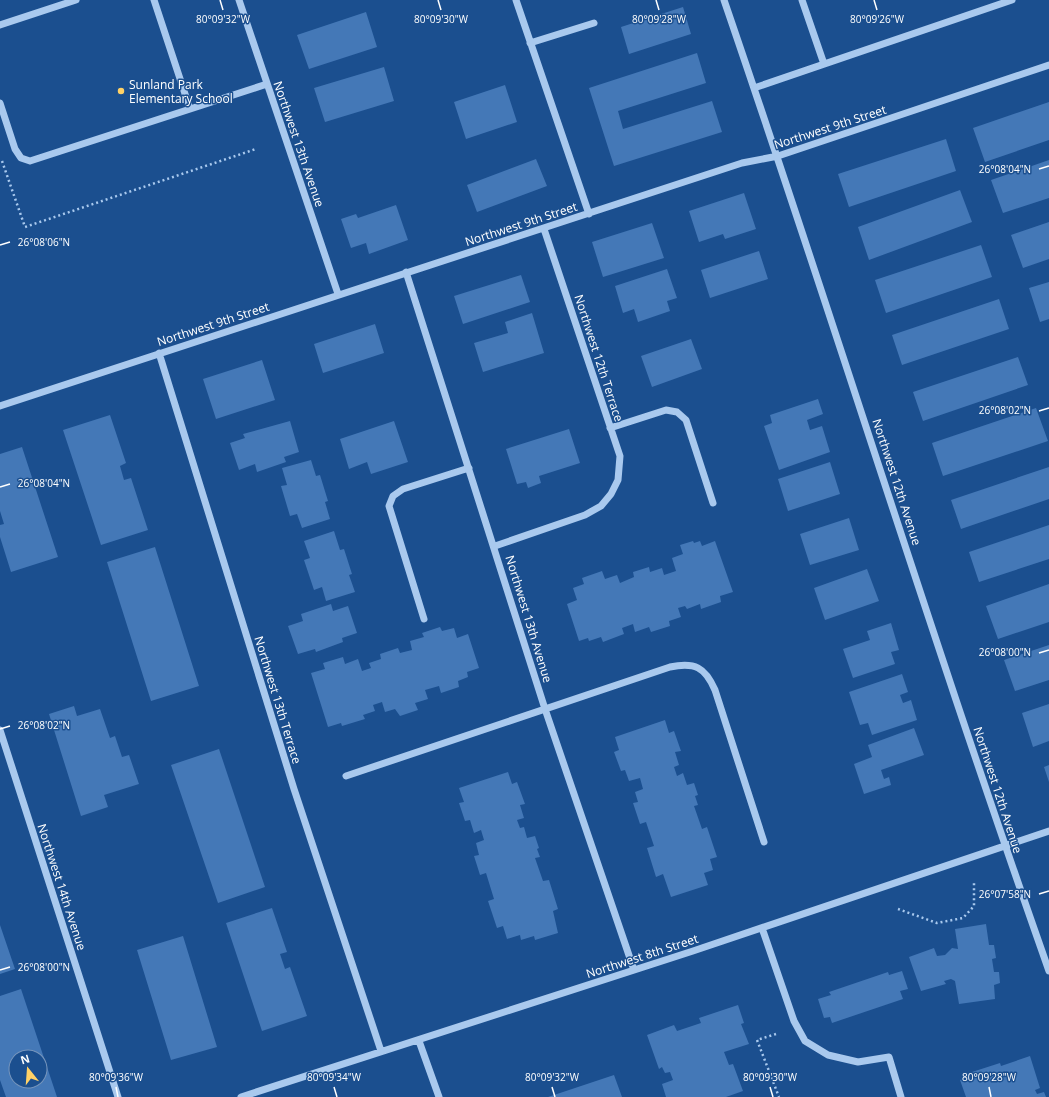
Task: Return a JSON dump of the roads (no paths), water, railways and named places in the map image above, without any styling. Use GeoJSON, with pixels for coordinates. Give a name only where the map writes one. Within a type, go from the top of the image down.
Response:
{"type":"FeatureCollection","features":[{"type":"Feature","properties":{"kind":"street"},"geometry":{"type":"LineString","coordinates":[[0,25],[76,0]]}},
{"type":"Feature","properties":{"kind":"street"},"geometry":{"type":"LineString","coordinates":[[154,0],[190,109]]}},
{"type":"Feature","properties":{"kind":"street","name":"Northwest 13th Avenue"},"geometry":{"type":"LineString","coordinates":[[239,0],[338,294]]}},
{"type":"Feature","properties":{"kind":"street"},"geometry":{"type":"LineString","coordinates":[[516,0],[589,214]]}},
{"type":"Feature","properties":{"kind":"street","name":"Northwest 12th Avenue"},"geometry":{"type":"LineString","coordinates":[[724,0],[778,156],[1005,845],[1049,971]]}},
{"type":"Feature","properties":{"kind":"street"},"geometry":{"type":"LineString","coordinates":[[802,0],[824,64]]}},
{"type":"Feature","properties":{"kind":"street"},"geometry":{"type":"LineString","coordinates":[[754,88],[1012,0]]}},
{"type":"Feature","properties":{"kind":"street"},"geometry":{"type":"LineString","coordinates":[[530,44],[594,23]]}},
{"type":"Feature","properties":{"kind":"street","name":"Northwest 9th Street"},"geometry":{"type":"LineString","coordinates":[[0,406],[338,294],[544,229],[742,163],[778,156],[1049,65]]}},
{"type":"Feature","properties":{"kind":"street"},"geometry":{"type":"LineString","coordinates":[[0,103],[15,149],[21,158],[30,161],[267,84]]}},
{"type":"Feature","properties":{"kind":"street","name":"Northwest 12th Terrace"},"geometry":{"type":"LineString","coordinates":[[494,546],[585,515],[601,506],[611,494],[618,480],[620,456],[544,229]]}},
{"type":"Feature","properties":{"kind":"street","name":"Northwest 13th Avenue"},"geometry":{"type":"LineString","coordinates":[[406,272],[470,468],[545,709],[634,970]]}},
{"type":"Feature","properties":{"kind":"street","name":"Northwest 13th Terrace"},"geometry":{"type":"LineString","coordinates":[[159,353],[291,781],[381,1051]]}},
{"type":"Feature","properties":{"kind":"street"},"geometry":{"type":"LineString","coordinates":[[610,428],[666,410],[677,412],[686,420],[713,503]]}},
{"type":"Feature","properties":{"kind":"street"},"geometry":{"type":"LineString","coordinates":[[424,619],[389,506],[393,496],[402,489],[470,468]]}},
{"type":"Feature","properties":{"kind":"street"},"geometry":{"type":"LineString","coordinates":[[346,776],[670,667],[686,664],[700,669],[709,677],[715,690],[764,842]]}},
{"type":"Feature","properties":{"kind":"street","name":"Northwest 14th Avenue"},"geometry":{"type":"LineString","coordinates":[[0,730],[118,1097]]}},
{"type":"Feature","properties":{"kind":"street","name":"Northwest 8th Street"},"geometry":{"type":"LineString","coordinates":[[241,1097],[259,1094],[381,1051],[419,1041],[762,928],[1049,831]]}},
{"type":"Feature","properties":{"kind":"street"},"geometry":{"type":"LineString","coordinates":[[762,928],[794,1021],[804,1041],[828,1055],[858,1062],[889,1057],[901,1097]]}},
{"type":"Feature","properties":{"kind":"street"},"geometry":{"type":"LineString","coordinates":[[419,1041],[439,1097]]}},
{"type":"Feature","properties":{"kind":"place","name":"Sunland Park Elementary School"},"geometry":{"type":"Point","coordinates":[121,91]}}]}
